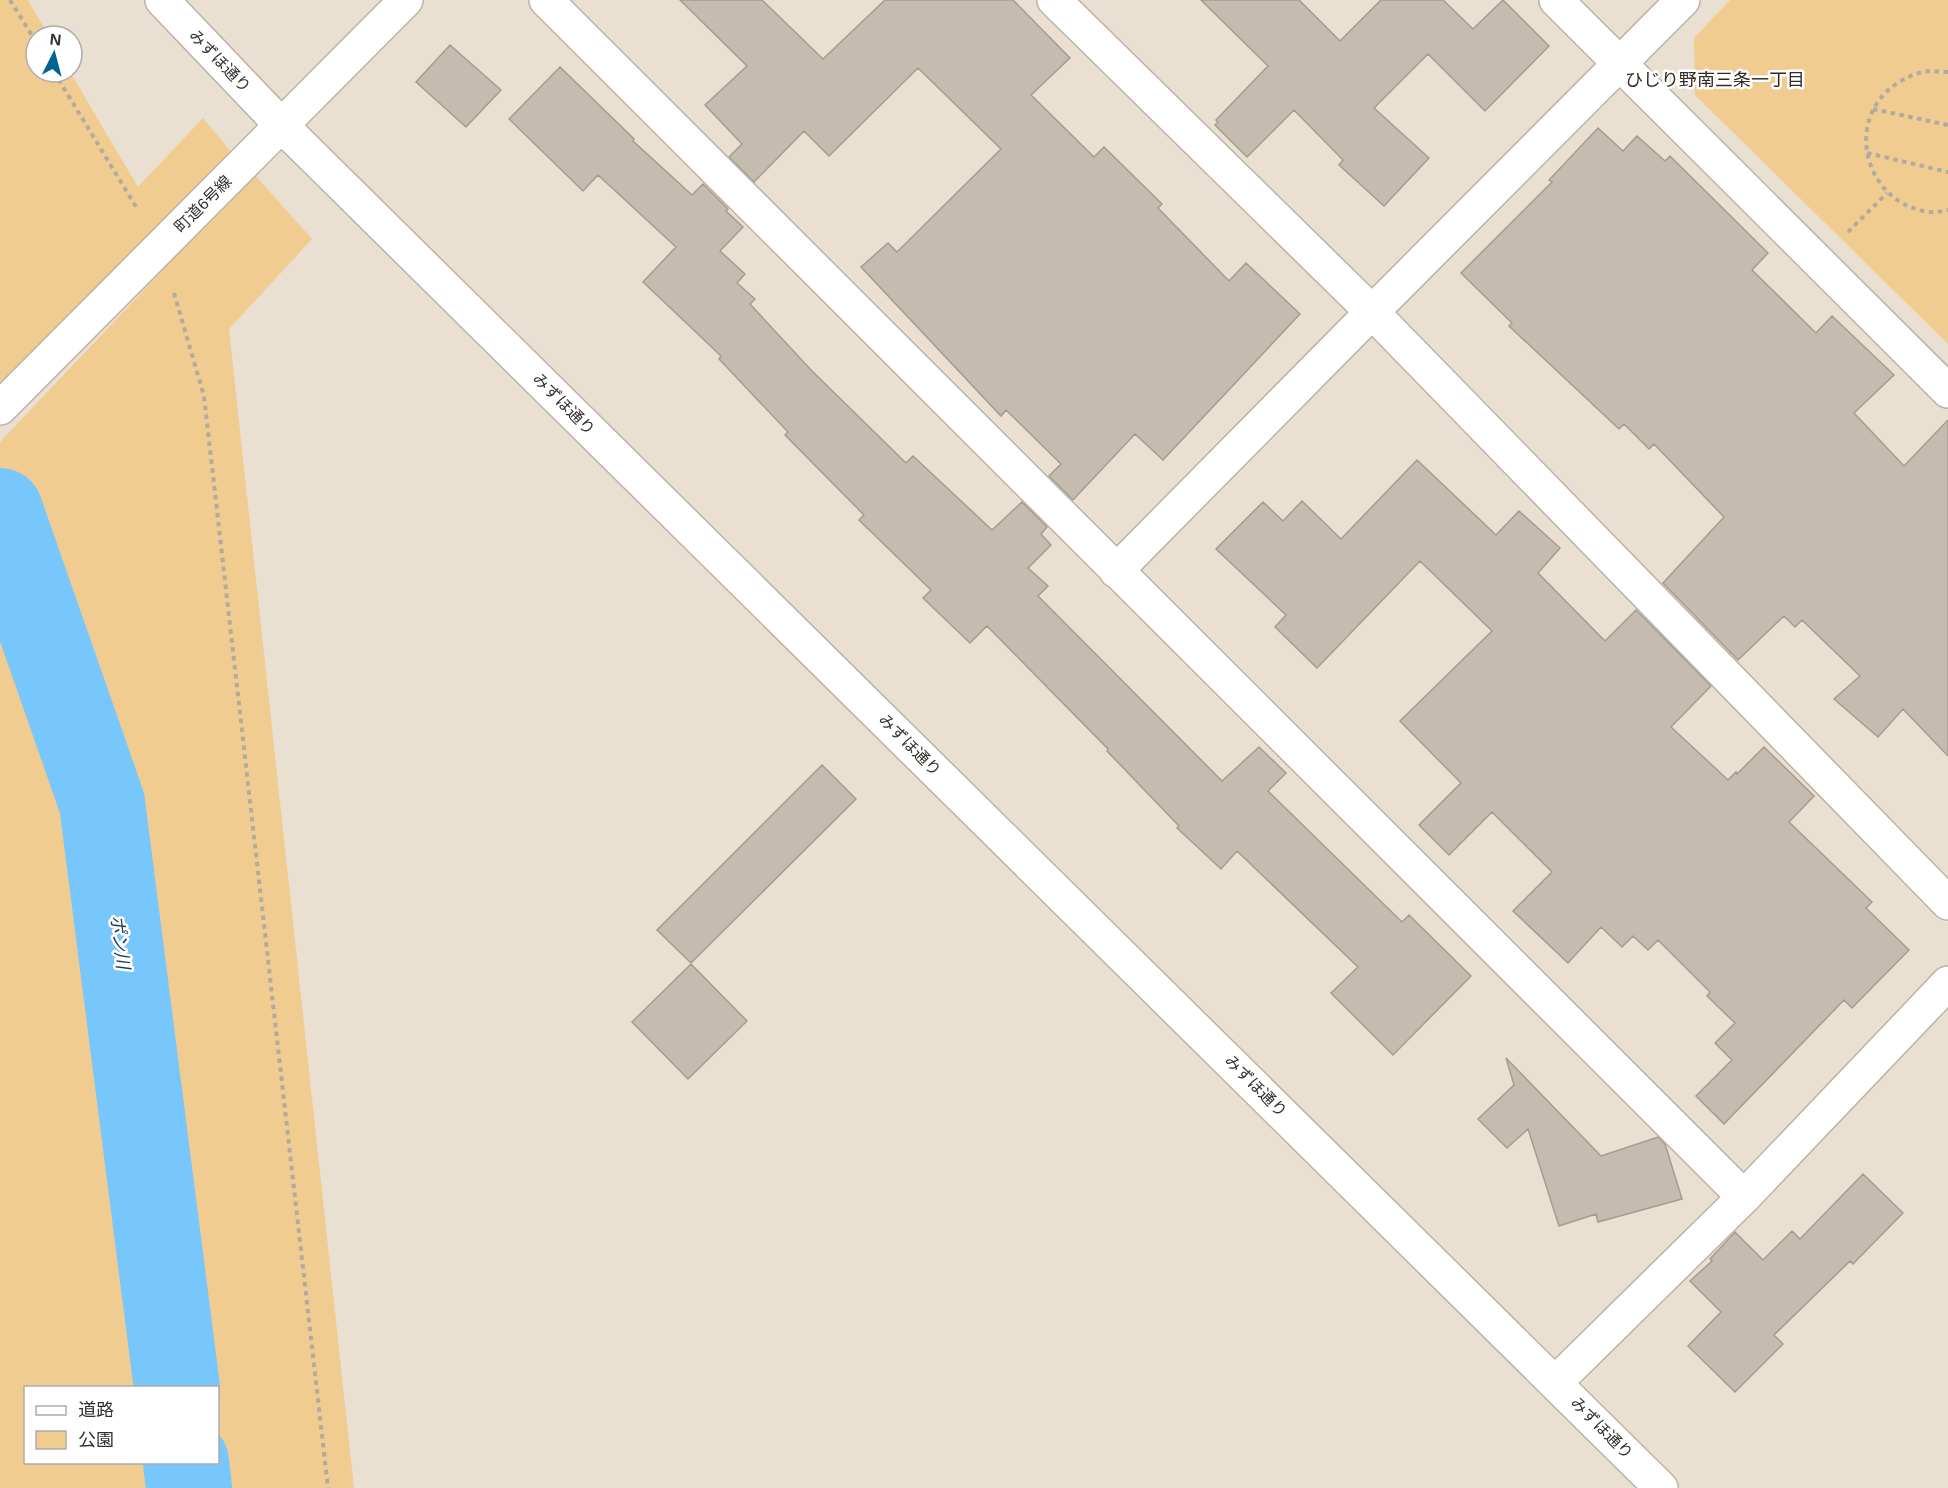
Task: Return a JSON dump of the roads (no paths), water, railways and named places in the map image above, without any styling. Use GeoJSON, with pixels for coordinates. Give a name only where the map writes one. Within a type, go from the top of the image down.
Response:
{"type":"FeatureCollection","features":[{"type":"Feature","properties":{"kind":"street","name":"みずほ通り"},"geometry":{"type":"LineString","coordinates":[[162,0],[282,126],[1661,1488]]}},
{"type":"Feature","properties":{"kind":"street","name":"町道6号線"},"geometry":{"type":"LineString","coordinates":[[0,408],[406,0]]}},
{"type":"Feature","properties":{"kind":"street"},"geometry":{"type":"LineString","coordinates":[[546,0],[1744,1197]]}},
{"type":"Feature","properties":{"kind":"street"},"geometry":{"type":"LineString","coordinates":[[1054,0],[1372,312],[1948,903]]}},
{"type":"Feature","properties":{"kind":"street"},"geometry":{"type":"LineString","coordinates":[[1556,0],[1948,390]]}},
{"type":"Feature","properties":{"kind":"street"},"geometry":{"type":"LineString","coordinates":[[1116,571],[1683,0]]}},
{"type":"Feature","properties":{"kind":"street"},"geometry":{"type":"LineString","coordinates":[[1556,1382],[1744,1197],[1948,983]]}},
{"type":"Feature","properties":{"kind":"waterway","name":"ポン川"},"geometry":{"type":"LineString","coordinates":[[0,511],[102,803],[177,1386]]}},
{"type":"Feature","properties":{"kind":"waterway","name":"ポン川"},"geometry":{"type":"LineString","coordinates":[[186,1464],[189,1488]]}},
{"type":"Feature","properties":{"kind":"district","name":"ひじり野南三条一丁目"},"geometry":{"type":"Point","coordinates":[1715,80]}}]}
